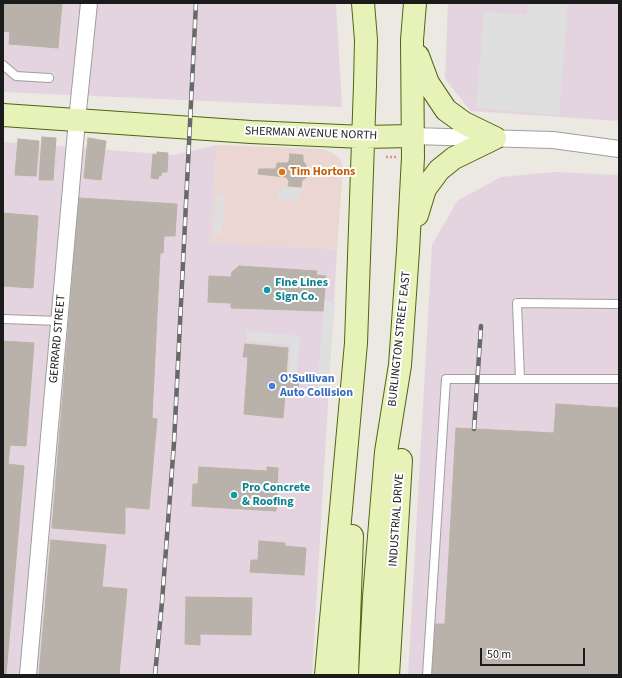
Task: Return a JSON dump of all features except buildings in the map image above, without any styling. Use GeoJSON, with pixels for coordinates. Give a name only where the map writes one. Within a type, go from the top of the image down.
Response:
{"type":"FeatureCollection","features":[{"type":"Feature","properties":{"kind":"main road"},"geometry":{"type":"LineString","coordinates":[[326,675],[356,343],[366,40],[364,3]]}},
{"type":"Feature","properties":{"kind":"main road","name":"BURLINGTON STREET EAST"},"geometry":{"type":"LineString","coordinates":[[370,675],[374,597],[386,452],[400,365],[408,251],[412,136],[412,40],[415,3]]}},
{"type":"Feature","properties":{"kind":"main road"},"geometry":{"type":"LineString","coordinates":[[412,40],[428,83],[446,110],[464,123],[495,138]]}},
{"type":"Feature","properties":{"kind":"main road","name":"SHERMAN AVENUE NORTH"},"geometry":{"type":"LineString","coordinates":[[3,115],[251,132],[363,137],[412,136]]}},
{"type":"Feature","properties":{"kind":"main road"},"geometry":{"type":"LineString","coordinates":[[408,251],[425,189],[439,170],[454,158],[495,138]]}},
{"type":"Feature","properties":{"kind":"main road"},"geometry":{"type":"LineString","coordinates":[[347,675],[358,378],[356,343]]}},
{"type":"Feature","properties":{"kind":"main road","name":"INDUSTRIAL DRIVE"},"geometry":{"type":"LineString","coordinates":[[388,675],[401,454],[400,365]]}},
{"type":"Feature","properties":{"kind":"street","name":"GERRARD STREET"},"geometry":{"type":"LineString","coordinates":[[28,675],[77,120],[89,3]]}},
{"type":"Feature","properties":{"kind":"street","name":"SHERMAN AVENUE NORTH"},"geometry":{"type":"LineString","coordinates":[[412,136],[553,140],[619,149]]}},
{"type":"Feature","properties":{"kind":"lane"},"geometry":{"type":"LineString","coordinates":[[3,65],[16,76],[49,78]]}},
{"type":"Feature","properties":{"kind":"lane"},"geometry":{"type":"LineString","coordinates":[[520,379],[517,303],[619,304]]}},
{"type":"Feature","properties":{"kind":"lane"},"geometry":{"type":"LineString","coordinates":[[3,319],[60,321]]}},
{"type":"Feature","properties":{"kind":"lane"},"geometry":{"type":"LineString","coordinates":[[427,675],[446,379],[619,379]]}},
{"type":"Feature","properties":{"kind":"path"},"geometry":{"type":"LineString","coordinates":[[386,157],[401,158]]}},
{"type":"Feature","properties":{"kind":"shaded area"},"geometry":{"type":"Polygon","coordinates":[[[3,3],[336,3],[342,107],[3,92],[3,3]]]}},
{"type":"Feature","properties":{"kind":"shaded area"},"geometry":{"type":"Polygon","coordinates":[[[448,3],[619,3],[619,121],[471,111],[445,79],[448,3]]]}},
{"type":"Feature","properties":{"kind":"shaded area"},"geometry":{"type":"Polygon","coordinates":[[[528,3],[568,3],[559,115],[476,108],[484,12],[527,15],[528,3]]]}},
{"type":"Feature","properties":{"kind":"shaded area"},"geometry":{"type":"Polygon","coordinates":[[[3,142],[174,155],[217,145],[210,242],[337,249],[312,675],[3,675],[3,142]]]}},
{"type":"Feature","properties":{"kind":"shaded area"},"geometry":{"type":"Polygon","coordinates":[[[217,145],[323,149],[333,153],[340,159],[343,168],[337,249],[210,242],[217,145]]]}},
{"type":"Feature","properties":{"kind":"shaded area"},"geometry":{"type":"Polygon","coordinates":[[[556,172],[619,175],[619,675],[408,675],[432,245],[457,201],[501,177],[556,172]]]}},
{"type":"Feature","properties":{"kind":"shaded area"},"geometry":{"type":"Polygon","coordinates":[[[286,187],[302,189],[298,201],[277,199],[278,189],[286,187]]]}},
{"type":"Feature","properties":{"kind":"shaded area"},"geometry":{"type":"Polygon","coordinates":[[[216,194],[225,195],[222,234],[213,234],[216,194]]]}},
{"type":"Feature","properties":{"kind":"shaded area"},"geometry":{"type":"Polygon","coordinates":[[[324,301],[335,302],[328,391],[317,390],[324,301]]]}},
{"type":"Feature","properties":{"kind":"shaded area"},"geometry":{"type":"Polygon","coordinates":[[[247,331],[300,336],[297,373],[288,372],[291,345],[246,341],[247,331]]]}},
{"type":"Feature","properties":{"kind":"railway"},"geometry":{"type":"LineString","coordinates":[[155,675],[174,443],[196,3]]}},
{"type":"Feature","properties":{"kind":"railway"},"geometry":{"type":"LineString","coordinates":[[474,429],[481,326]]}},
{"type":"Feature","properties":{"kind":"place","name":"Tim Hortons"},"geometry":{"type":"Point","coordinates":[282,172]}},
{"type":"Feature","properties":{"kind":"place","name":"Fine Lines Sign Co."},"geometry":{"type":"Point","coordinates":[267,290]}},
{"type":"Feature","properties":{"kind":"place","name":"O'Sullivan Auto Collision"},"geometry":{"type":"Point","coordinates":[272,386]}},
{"type":"Feature","properties":{"kind":"place","name":"Pro Concrete & Roofing"},"geometry":{"type":"Point","coordinates":[234,495]}}]}
